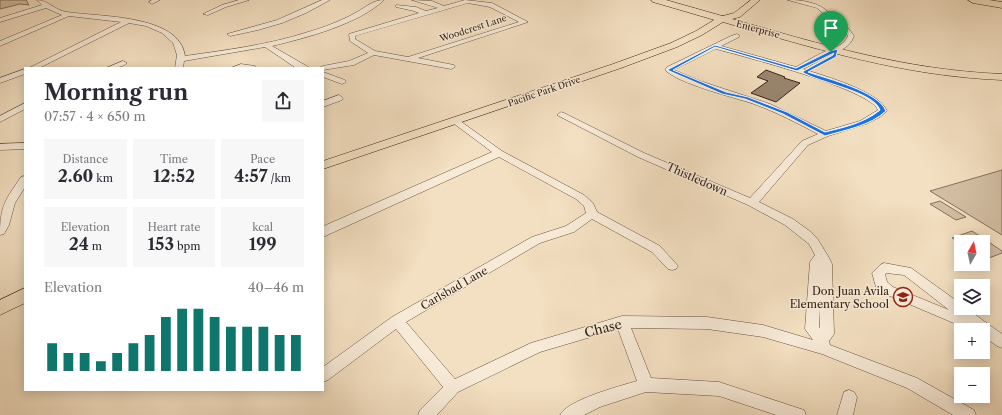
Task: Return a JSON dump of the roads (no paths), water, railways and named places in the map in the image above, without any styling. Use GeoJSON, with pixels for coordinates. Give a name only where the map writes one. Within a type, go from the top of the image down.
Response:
{"type":"FeatureCollection","features":[{"type":"Feature","properties":{"kind":"highway"},"geometry":{"type":"LineString","coordinates":[[656,0],[722,19]]}},
{"type":"Feature","properties":{"kind":"highway"},"geometry":{"type":"LineString","coordinates":[[973,0],[1002,5]]}},
{"type":"Feature","properties":{"kind":"main road"},"geometry":{"type":"LineString","coordinates":[[722,19],[727,12],[745,0]]}},
{"type":"Feature","properties":{"kind":"main road","name":"Pacific Park Drive"},"geometry":{"type":"LineString","coordinates":[[324,165],[617,66],[699,33],[722,19],[737,15],[756,0]]}},
{"type":"Feature","properties":{"kind":"main road"},"geometry":{"type":"LineString","coordinates":[[745,10],[744,15],[756,23]]}},
{"type":"Feature","properties":{"kind":"main road","name":"Enterprise"},"geometry":{"type":"LineString","coordinates":[[722,19],[742,20],[756,23],[904,66],[946,73],[1002,77]]}},
{"type":"Feature","properties":{"kind":"main road","name":"Enterprise"},"geometry":{"type":"LineString","coordinates":[[722,19],[840,48],[910,62],[964,70],[1002,72]]}},
{"type":"Feature","properties":{"kind":"main road"},"geometry":{"type":"LineString","coordinates":[[0,308],[24,296]]}},
{"type":"Feature","properties":{"kind":"street"},"geometry":{"type":"LineString","coordinates":[[40,0],[46,6],[57,11],[128,21],[151,26],[169,35],[181,50],[182,59],[179,67]]}},
{"type":"Feature","properties":{"kind":"street"},"geometry":{"type":"LineString","coordinates":[[206,14],[224,6],[246,0]]}},
{"type":"Feature","properties":{"kind":"street"},"geometry":{"type":"LineString","coordinates":[[230,34],[257,29],[277,22],[327,0]]}},
{"type":"Feature","properties":{"kind":"street"},"geometry":{"type":"LineString","coordinates":[[182,59],[236,51],[303,35],[357,15],[381,0]]}},
{"type":"Feature","properties":{"kind":"street"},"geometry":{"type":"LineString","coordinates":[[415,0],[435,1],[442,8]]}},
{"type":"Feature","properties":{"kind":"street"},"geometry":{"type":"LineString","coordinates":[[791,0],[815,6],[821,15],[847,30],[851,36],[849,41],[840,48],[834,56],[801,71]]}},
{"type":"Feature","properties":{"kind":"street","name":"Woodcrest Lane"},"geometry":{"type":"LineString","coordinates":[[408,59],[525,22],[492,5],[468,2],[424,13],[351,35],[352,40],[373,53],[451,67]]}},
{"type":"Feature","properties":{"kind":"street"},"geometry":{"type":"LineString","coordinates":[[0,20],[46,6]]}},
{"type":"Feature","properties":{"kind":"street"},"geometry":{"type":"LineString","coordinates":[[398,6],[416,9],[424,13]]}},
{"type":"Feature","properties":{"kind":"street"},"geometry":{"type":"LineString","coordinates":[[0,44],[70,14]]}},
{"type":"Feature","properties":{"kind":"street"},"geometry":{"type":"LineString","coordinates":[[35,67],[128,21]]}},
{"type":"Feature","properties":{"kind":"street"},"geometry":{"type":"LineString","coordinates":[[737,36],[669,70],[724,93],[746,98],[785,113],[825,134]]}},
{"type":"Feature","properties":{"kind":"street"},"geometry":{"type":"LineString","coordinates":[[276,42],[311,67]]}},
{"type":"Feature","properties":{"kind":"street"},"geometry":{"type":"LineString","coordinates":[[266,45],[302,67]]}},
{"type":"Feature","properties":{"kind":"street"},"geometry":{"type":"LineString","coordinates":[[715,46],[801,71],[859,92],[876,101],[881,106],[883,111],[864,123],[825,134],[805,142],[752,203]]}},
{"type":"Feature","properties":{"kind":"street"},"geometry":{"type":"LineString","coordinates":[[324,68],[351,63],[373,53]]}},
{"type":"Feature","properties":{"kind":"street"},"geometry":{"type":"LineString","coordinates":[[113,67],[123,63]]}},
{"type":"Feature","properties":{"kind":"street"},"geometry":{"type":"LineString","coordinates":[[0,81],[24,71]]}},
{"type":"Feature","properties":{"kind":"street"},"geometry":{"type":"LineString","coordinates":[[324,74],[342,82]]}},
{"type":"Feature","properties":{"kind":"street"},"geometry":{"type":"LineString","coordinates":[[324,104],[339,98]]}},
{"type":"Feature","properties":{"kind":"street"},"geometry":{"type":"LineString","coordinates":[[0,119],[24,107]]}},
{"type":"Feature","properties":{"kind":"street","name":"Thistledown"},"geometry":{"type":"LineString","coordinates":[[561,115],[641,155],[752,203],[789,222],[807,235],[813,241],[822,256],[816,262],[812,329],[823,344]]}},
{"type":"Feature","properties":{"kind":"street"},"geometry":{"type":"LineString","coordinates":[[456,121],[498,152],[580,197],[589,205],[592,214],[656,249],[672,266]]}},
{"type":"Feature","properties":{"kind":"street"},"geometry":{"type":"LineString","coordinates":[[0,147],[24,146]]}},
{"type":"Feature","properties":{"kind":"street"},"geometry":{"type":"LineString","coordinates":[[324,232],[330,228],[498,152]]}},
{"type":"Feature","properties":{"kind":"street"},"geometry":{"type":"LineString","coordinates":[[0,231],[5,221],[8,207],[16,191],[24,180]]}},
{"type":"Feature","properties":{"kind":"street","name":"Carlsbad Lane"},"geometry":{"type":"LineString","coordinates":[[324,374],[397,321],[536,240],[570,229],[592,214]]}},
{"type":"Feature","properties":{"kind":"street"},"geometry":{"type":"LineString","coordinates":[[884,268],[907,271],[989,332],[888,290],[881,284],[878,273],[884,268]]}},
{"type":"Feature","properties":{"kind":"street"},"geometry":{"type":"LineString","coordinates":[[397,321],[453,388]]}},
{"type":"Feature","properties":{"kind":"street"},"geometry":{"type":"LineString","coordinates":[[622,322],[646,385]]}},
{"type":"Feature","properties":{"kind":"street","name":"Chase"},"geometry":{"type":"LineString","coordinates":[[426,415],[453,388],[536,347],[622,322],[707,323],[763,331],[823,344],[912,383],[968,415]]}},
{"type":"Feature","properties":{"kind":"street"},"geometry":{"type":"LineString","coordinates":[[990,333],[1002,342]]}},
{"type":"Feature","properties":{"kind":"street"},"geometry":{"type":"LineString","coordinates":[[568,415],[596,401],[646,385],[719,389],[798,415]]}},
{"type":"Feature","properties":{"kind":"street"},"geometry":{"type":"LineString","coordinates":[[845,415],[849,397]]}},
{"type":"Feature","properties":{"kind":"place","name":"Don Juan Avila Elementary School"},"geometry":{"type":"Point","coordinates":[903,297]}}]}
